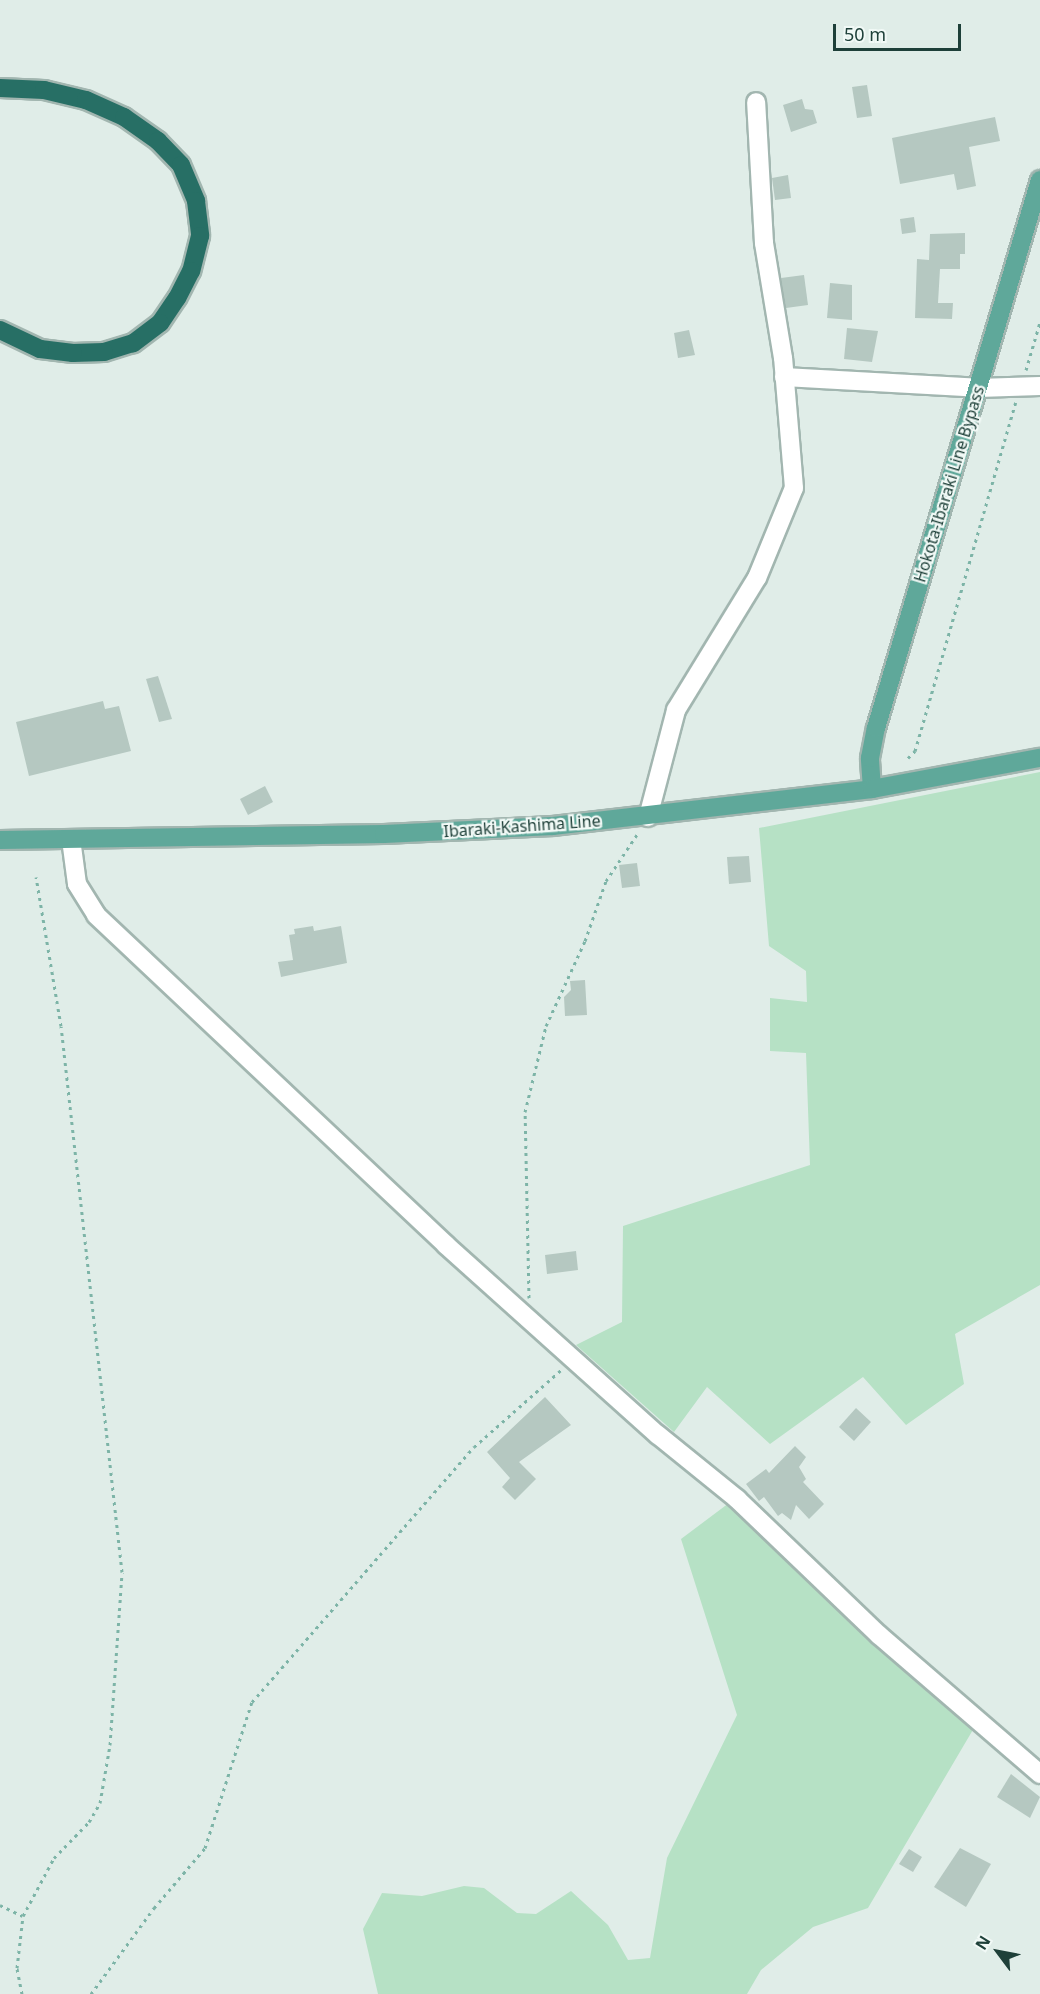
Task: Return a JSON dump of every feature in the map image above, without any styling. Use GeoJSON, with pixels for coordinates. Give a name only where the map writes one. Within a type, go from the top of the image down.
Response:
{"type":"FeatureCollection","features":[{"type":"Feature","properties":{"kind":"highway"},"geometry":{"type":"LineString","coordinates":[[0,88],[44,90],[86,100],[124,117],[158,141],[181,165],[196,201],[200,236],[191,271],[177,298],[160,323],[133,344],[104,352],[73,353],[40,349],[0,330]]}},
{"type":"Feature","properties":{"kind":"main road","name":"Hokota-Ibaraki Line Bypass"},"geometry":{"type":"LineString","coordinates":[[872,789],[870,758],[876,728],[1040,180]]}},
{"type":"Feature","properties":{"kind":"main road","name":"Ibaraki-Kashima Line"},"geometry":{"type":"LineString","coordinates":[[0,840],[448,831],[648,817],[872,789],[1040,758]]}},
{"type":"Feature","properties":{"kind":"street"},"geometry":{"type":"LineString","coordinates":[[648,817],[676,710],[757,578],[794,488],[784,377],[764,243],[756,102]]}},
{"type":"Feature","properties":{"kind":"street"},"geometry":{"type":"LineString","coordinates":[[784,377],[978,388],[1040,386]]}},
{"type":"Feature","properties":{"kind":"street"},"geometry":{"type":"LineString","coordinates":[[71,839],[77,884],[87,904],[446,1245],[530,1317],[657,1435],[737,1499],[879,1635],[1040,1774]]}},
{"type":"Feature","properties":{"kind":"path"},"geometry":{"type":"LineString","coordinates":[[908,758],[915,750],[1040,322]]}},
{"type":"Feature","properties":{"kind":"path"},"geometry":{"type":"LineString","coordinates":[[530,1317],[525,1112],[546,1026],[585,941],[606,881],[648,817]]}},
{"type":"Feature","properties":{"kind":"path"},"geometry":{"type":"LineString","coordinates":[[22,1994],[17,1968],[23,1916],[54,1858],[89,1822],[100,1803],[110,1745],[122,1572],[61,1026],[36,877]]}},
{"type":"Feature","properties":{"kind":"path"},"geometry":{"type":"LineString","coordinates":[[91,1994],[154,1908],[206,1848],[252,1702],[474,1447],[574,1359]]}},
{"type":"Feature","properties":{"kind":"path"},"geometry":{"type":"LineString","coordinates":[[0,1905],[23,1916]]}},
{"type":"Feature","properties":{"kind":"green space"},"geometry":{"type":"Polygon","coordinates":[[[1040,772],[1040,1285],[955,1334],[964,1384],[906,1425],[863,1377],[770,1444],[707,1387],[674,1432],[576,1345],[622,1322],[623,1226],[810,1165],[806,1053],[770,1051],[770,998],[807,1002],[806,971],[769,946],[759,828],[1040,772]]]}},
{"type":"Feature","properties":{"kind":"green space"},"geometry":{"type":"Polygon","coordinates":[[[729,1503],[974,1728],[868,1908],[813,1927],[761,1970],[747,1994],[378,1994],[363,1929],[382,1893],[422,1896],[464,1886],[484,1888],[517,1913],[536,1914],[571,1891],[608,1925],[628,1960],[650,1958],[667,1858],[737,1715],[681,1539],[729,1503]]]}},
{"type":"Feature","properties":{"kind":"building"},"geometry":{"type":"Polygon","coordinates":[[[867,85],[872,116],[857,118],[852,87],[867,85]]]}},
{"type":"Feature","properties":{"kind":"building"},"geometry":{"type":"Polygon","coordinates":[[[802,99],[805,109],[813,110],[817,123],[791,132],[783,105],[802,99]]]}},
{"type":"Feature","properties":{"kind":"building"},"geometry":{"type":"Polygon","coordinates":[[[995,117],[1000,141],[969,147],[976,186],[957,190],[954,174],[900,184],[892,138],[995,117]]]}},
{"type":"Feature","properties":{"kind":"building"},"geometry":{"type":"Polygon","coordinates":[[[788,175],[791,198],[775,200],[772,178],[788,175]]]}},
{"type":"Feature","properties":{"kind":"building"},"geometry":{"type":"Polygon","coordinates":[[[914,217],[916,232],[902,234],[900,219],[914,217]]]}},
{"type":"Feature","properties":{"kind":"building"},"geometry":{"type":"Polygon","coordinates":[[[965,233],[965,254],[960,254],[960,269],[940,269],[938,303],[953,303],[952,319],[915,318],[917,259],[929,260],[930,234],[965,233]]]}},
{"type":"Feature","properties":{"kind":"building"},"geometry":{"type":"Polygon","coordinates":[[[804,275],[808,305],[786,308],[781,278],[804,275]]]}},
{"type":"Feature","properties":{"kind":"building"},"geometry":{"type":"Polygon","coordinates":[[[830,283],[852,285],[852,320],[827,318],[830,283]]]}},
{"type":"Feature","properties":{"kind":"building"},"geometry":{"type":"Polygon","coordinates":[[[847,328],[878,331],[872,362],[844,359],[847,328]]]}},
{"type":"Feature","properties":{"kind":"building"},"geometry":{"type":"Polygon","coordinates":[[[689,330],[695,355],[678,358],[674,333],[689,330]]]}},
{"type":"Feature","properties":{"kind":"building"},"geometry":{"type":"Polygon","coordinates":[[[158,676],[172,719],[159,722],[146,679],[158,676]]]}},
{"type":"Feature","properties":{"kind":"building"},"geometry":{"type":"Polygon","coordinates":[[[103,701],[105,709],[119,706],[131,751],[29,776],[16,722],[103,701]]]}},
{"type":"Feature","properties":{"kind":"building"},"geometry":{"type":"Polygon","coordinates":[[[265,786],[273,802],[248,815],[240,799],[265,786]]]}},
{"type":"Feature","properties":{"kind":"building"},"geometry":{"type":"Polygon","coordinates":[[[749,856],[751,882],[729,884],[727,857],[749,856]]]}},
{"type":"Feature","properties":{"kind":"building"},"geometry":{"type":"Polygon","coordinates":[[[637,863],[640,886],[622,888],[619,865],[637,863]]]}},
{"type":"Feature","properties":{"kind":"building"},"geometry":{"type":"Polygon","coordinates":[[[313,926],[314,931],[341,926],[347,963],[281,977],[278,962],[293,960],[289,935],[295,934],[294,929],[313,926]]]}},
{"type":"Feature","properties":{"kind":"building"},"geometry":{"type":"Polygon","coordinates":[[[585,980],[587,1015],[565,1016],[564,997],[571,990],[570,981],[585,980]]]}},
{"type":"Feature","properties":{"kind":"building"},"geometry":{"type":"Polygon","coordinates":[[[576,1251],[578,1270],[547,1274],[545,1255],[576,1251]]]}},
{"type":"Feature","properties":{"kind":"building"},"geometry":{"type":"Polygon","coordinates":[[[545,1397],[571,1425],[519,1462],[536,1479],[515,1500],[502,1487],[510,1478],[487,1452],[545,1397]]]}},
{"type":"Feature","properties":{"kind":"building"},"geometry":{"type":"Polygon","coordinates":[[[856,1408],[871,1422],[854,1441],[839,1427],[856,1408]]]}},
{"type":"Feature","properties":{"kind":"building"},"geometry":{"type":"Polygon","coordinates":[[[795,1446],[806,1457],[799,1467],[806,1479],[803,1482],[824,1504],[809,1519],[796,1505],[791,1520],[782,1513],[778,1516],[764,1497],[759,1501],[746,1484],[766,1469],[769,1473],[795,1446]]]}},
{"type":"Feature","properties":{"kind":"building"},"geometry":{"type":"Polygon","coordinates":[[[1011,1774],[1040,1797],[1030,1818],[997,1797],[1011,1774]]]}},
{"type":"Feature","properties":{"kind":"building"},"geometry":{"type":"Polygon","coordinates":[[[960,1848],[991,1864],[966,1907],[934,1887],[960,1848]]]}},
{"type":"Feature","properties":{"kind":"building"},"geometry":{"type":"Polygon","coordinates":[[[909,1849],[922,1857],[913,1872],[899,1864],[909,1849]]]}}]}
